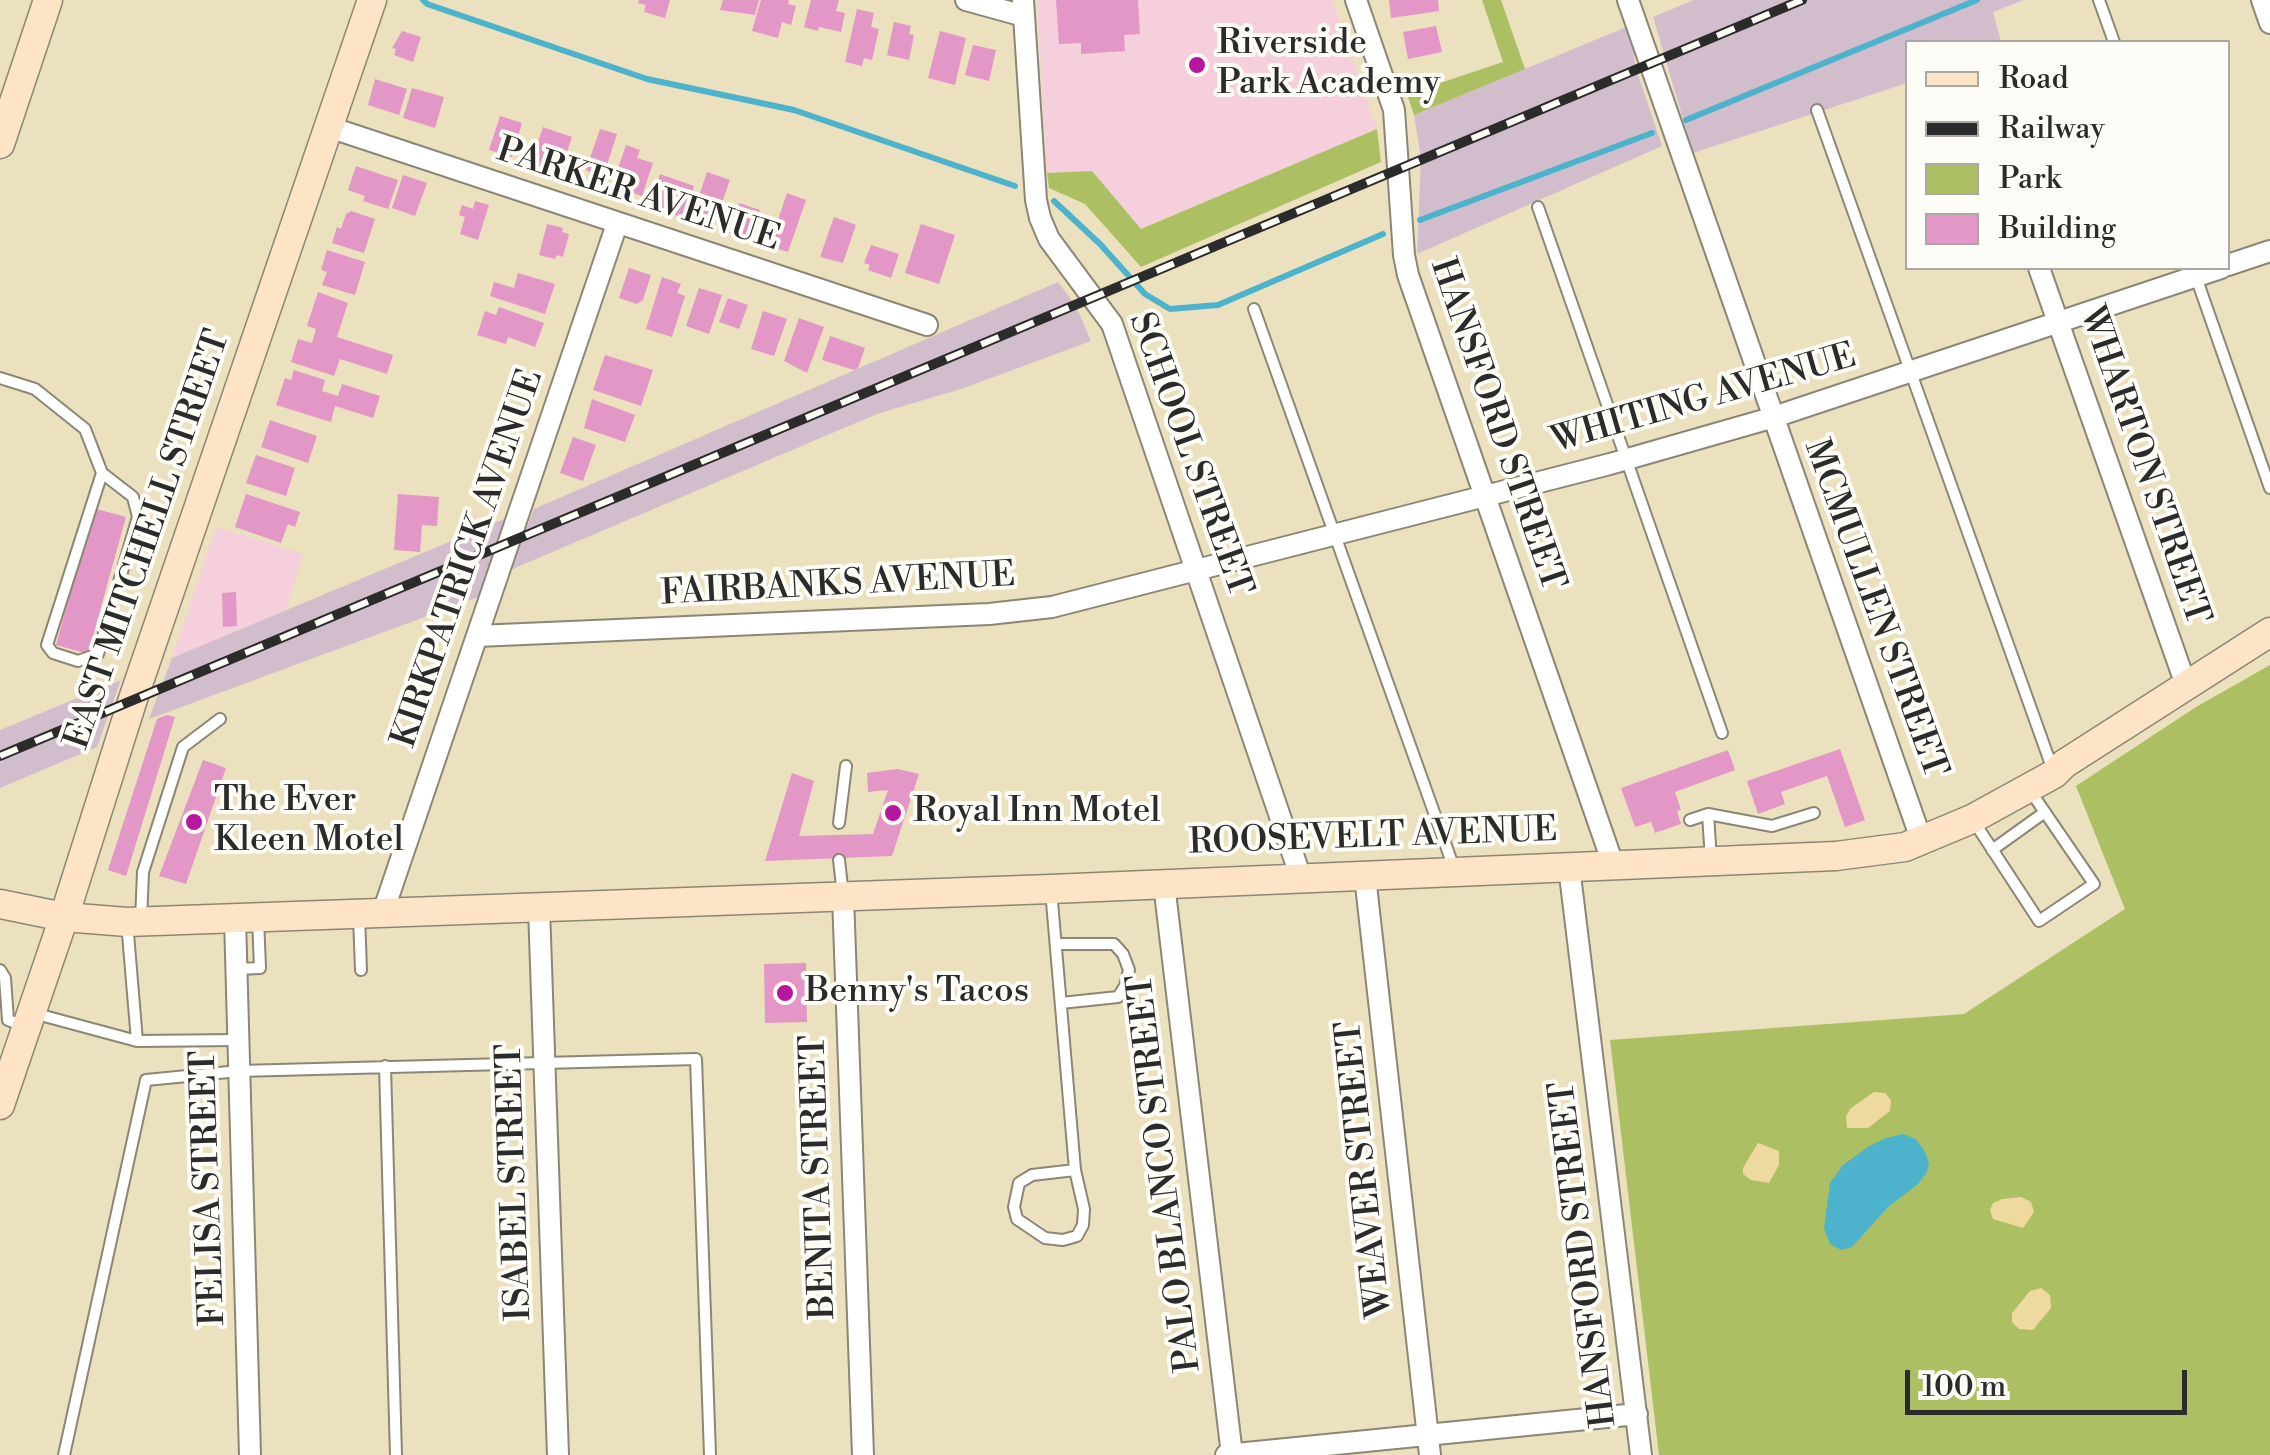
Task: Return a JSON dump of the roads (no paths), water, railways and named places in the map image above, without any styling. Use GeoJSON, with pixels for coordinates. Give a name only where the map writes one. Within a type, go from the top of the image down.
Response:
{"type":"FeatureCollection","features":[{"type":"Feature","properties":{"kind":"main road"},"geometry":{"type":"LineString","coordinates":[[0,144],[48,0]]}},
{"type":"Feature","properties":{"kind":"main road","name":"EAST MITCHELL STREET"},"geometry":{"type":"LineString","coordinates":[[0,1104],[372,0]]}},
{"type":"Feature","properties":{"kind":"main road","name":"ROOSEVELT AVENUE"},"geometry":{"type":"LineString","coordinates":[[0,904],[64,917],[134,922],[1836,856],[1922,842],[1972,819],[2054,774],[2270,632]]}},
{"type":"Feature","properties":{"kind":"street"},"geometry":{"type":"LineString","coordinates":[[966,0],[1023,8]]}},
{"type":"Feature","properties":{"kind":"street","name":"HANSFORD STREET"},"geometry":{"type":"LineString","coordinates":[[1356,0],[1394,110],[1408,274],[1613,864]]}},
{"type":"Feature","properties":{"kind":"street","name":"MCMULLEN STREET"},"geometry":{"type":"LineString","coordinates":[[1628,0],[1922,842]]}},
{"type":"Feature","properties":{"kind":"street"},"geometry":{"type":"LineString","coordinates":[[2262,0],[2270,24]]}},
{"type":"Feature","properties":{"kind":"street","name":"SCHOOL STREET"},"geometry":{"type":"LineString","coordinates":[[1023,8],[1040,218],[1049,239],[1112,324],[1301,878]]}},
{"type":"Feature","properties":{"kind":"street","name":"PARKER AVENUE"},"geometry":{"type":"LineString","coordinates":[[329,127],[927,325]]}},
{"type":"Feature","properties":{"kind":"street","name":"KIRKPATRICK AVENUE"},"geometry":{"type":"LineString","coordinates":[[370,915],[477,636],[617,224]]}},
{"type":"Feature","properties":{"kind":"street","name":"WHITING AVENUE"},"geometry":{"type":"LineString","coordinates":[[2230,264],[2270,250]]}},
{"type":"Feature","properties":{"kind":"street","name":"WHARTON STREET"},"geometry":{"type":"LineString","coordinates":[[2039,270],[2186,686]]}},
{"type":"Feature","properties":{"kind":"street","name":"WHITING AVENUE"},"geometry":{"type":"LineString","coordinates":[[1198,571],[1626,460],[1771,418],[2058,324],[2194,272]]}},
{"type":"Feature","properties":{"kind":"street","name":"FAIRBANKS AVENUE"},"geometry":{"type":"LineString","coordinates":[[477,636],[989,614],[1052,606],[1198,571]]}},
{"type":"Feature","properties":{"kind":"street","name":"HANSFORD STREET"},"geometry":{"type":"LineString","coordinates":[[1570,867],[1642,1455]]}},
{"type":"Feature","properties":{"kind":"street","name":"WEAVER STREET"},"geometry":{"type":"LineString","coordinates":[[1365,876],[1430,1455]]}},
{"type":"Feature","properties":{"kind":"street","name":"PALO BLANCO STREET"},"geometry":{"type":"LineString","coordinates":[[1164,884],[1230,1455]]}},
{"type":"Feature","properties":{"kind":"street","name":"BENITA STREET"},"geometry":{"type":"LineString","coordinates":[[843,896],[863,1455]]}},
{"type":"Feature","properties":{"kind":"street","name":"ISABEL STREET"},"geometry":{"type":"LineString","coordinates":[[539,908],[558,1455]]}},
{"type":"Feature","properties":{"kind":"street","name":"FELISA STREET"},"geometry":{"type":"LineString","coordinates":[[247,919],[236,969],[250,1455]]}},
{"type":"Feature","properties":{"kind":"street"},"geometry":{"type":"LineString","coordinates":[[1230,1455],[1636,1414]]}},
{"type":"Feature","properties":{"kind":"lane"},"geometry":{"type":"LineString","coordinates":[[2099,0],[2113,40]]}},
{"type":"Feature","properties":{"kind":"lane"},"geometry":{"type":"LineString","coordinates":[[1817,110],[2054,774]]}},
{"type":"Feature","properties":{"kind":"lane"},"geometry":{"type":"LineString","coordinates":[[1538,206],[1722,734]]}},
{"type":"Feature","properties":{"kind":"lane"},"geometry":{"type":"LineString","coordinates":[[2194,272],[2270,488]]}},
{"type":"Feature","properties":{"kind":"lane"},"geometry":{"type":"LineString","coordinates":[[1254,309],[1455,872]]}},
{"type":"Feature","properties":{"kind":"lane"},"geometry":{"type":"LineString","coordinates":[[0,378],[36,390],[85,429],[102,473],[133,497],[138,517],[98,654],[78,661],[53,654],[47,645],[102,473]]}},
{"type":"Feature","properties":{"kind":"lane"},"geometry":{"type":"LineString","coordinates":[[136,1041],[134,922],[143,872],[183,747],[220,719]]}},
{"type":"Feature","properties":{"kind":"lane"},"geometry":{"type":"LineString","coordinates":[[838,822],[846,766]]}},
{"type":"Feature","properties":{"kind":"lane"},"geometry":{"type":"LineString","coordinates":[[1972,819],[2039,921],[2094,884],[2028,788]]}},
{"type":"Feature","properties":{"kind":"lane"},"geometry":{"type":"LineString","coordinates":[[1992,850],[2045,812]]}},
{"type":"Feature","properties":{"kind":"lane"},"geometry":{"type":"LineString","coordinates":[[1690,820],[1708,814],[1772,826],[1814,813]]}},
{"type":"Feature","properties":{"kind":"lane"},"geometry":{"type":"LineString","coordinates":[[1708,814],[1712,861]]}},
{"type":"Feature","properties":{"kind":"lane"},"geometry":{"type":"LineString","coordinates":[[839,860],[843,896]]}},
{"type":"Feature","properties":{"kind":"lane"},"geometry":{"type":"LineString","coordinates":[[1051,889],[1075,1170],[1084,1209],[1078,1236],[1063,1240],[1045,1238],[1017,1219],[1014,1207],[1019,1182],[1032,1174],[1075,1170]]}},
{"type":"Feature","properties":{"kind":"lane"},"geometry":{"type":"LineString","coordinates":[[361,970],[370,915]]}},
{"type":"Feature","properties":{"kind":"lane"},"geometry":{"type":"LineString","coordinates":[[1056,944],[1114,944],[1129,970],[1118,997],[1061,1003]]}},
{"type":"Feature","properties":{"kind":"lane"},"geometry":{"type":"LineString","coordinates":[[0,970],[5,978],[8,1020],[29,1020],[136,1041],[238,1040]]}},
{"type":"Feature","properties":{"kind":"lane"},"geometry":{"type":"LineString","coordinates":[[64,1455],[146,1080],[239,1071],[696,1059],[710,1455]]}},
{"type":"Feature","properties":{"kind":"lane"},"geometry":{"type":"LineString","coordinates":[[385,1066],[396,1455]]}},
{"type":"Feature","properties":{"kind":"water"},"geometry":{"type":"Polygon","coordinates":[[[1903,1134],[1916,1139],[1925,1152],[1927,1172],[1852,1247],[1841,1250],[1830,1244],[1824,1228],[1830,1183],[1843,1165],[1868,1147],[1903,1134]]]}},
{"type":"Feature","properties":{"kind":"waterway"},"geometry":{"type":"LineString","coordinates":[[423,0],[647,79],[794,110],[1015,186]]}},
{"type":"Feature","properties":{"kind":"waterway"},"geometry":{"type":"LineString","coordinates":[[1686,120],[1977,0]]}},
{"type":"Feature","properties":{"kind":"waterway"},"geometry":{"type":"LineString","coordinates":[[1420,220],[1652,133]]}},
{"type":"Feature","properties":{"kind":"waterway"},"geometry":{"type":"LineString","coordinates":[[1054,201],[1145,294],[1170,309],[1218,305],[1383,234]]}},
{"type":"Feature","properties":{"kind":"railway"},"geometry":{"type":"LineString","coordinates":[[0,756],[1802,0]]}},
{"type":"Feature","properties":{"kind":"place","name":"Riverside Park Academy"},"geometry":{"type":"Point","coordinates":[1197,65]}},
{"type":"Feature","properties":{"kind":"place","name":"Royal Inn Motel"},"geometry":{"type":"Point","coordinates":[893,813]}},
{"type":"Feature","properties":{"kind":"place","name":"The Ever Kleen Motel"},"geometry":{"type":"Point","coordinates":[194,822]}},
{"type":"Feature","properties":{"kind":"place","name":"Benny's Tacos"},"geometry":{"type":"Point","coordinates":[785,993]}}]}
